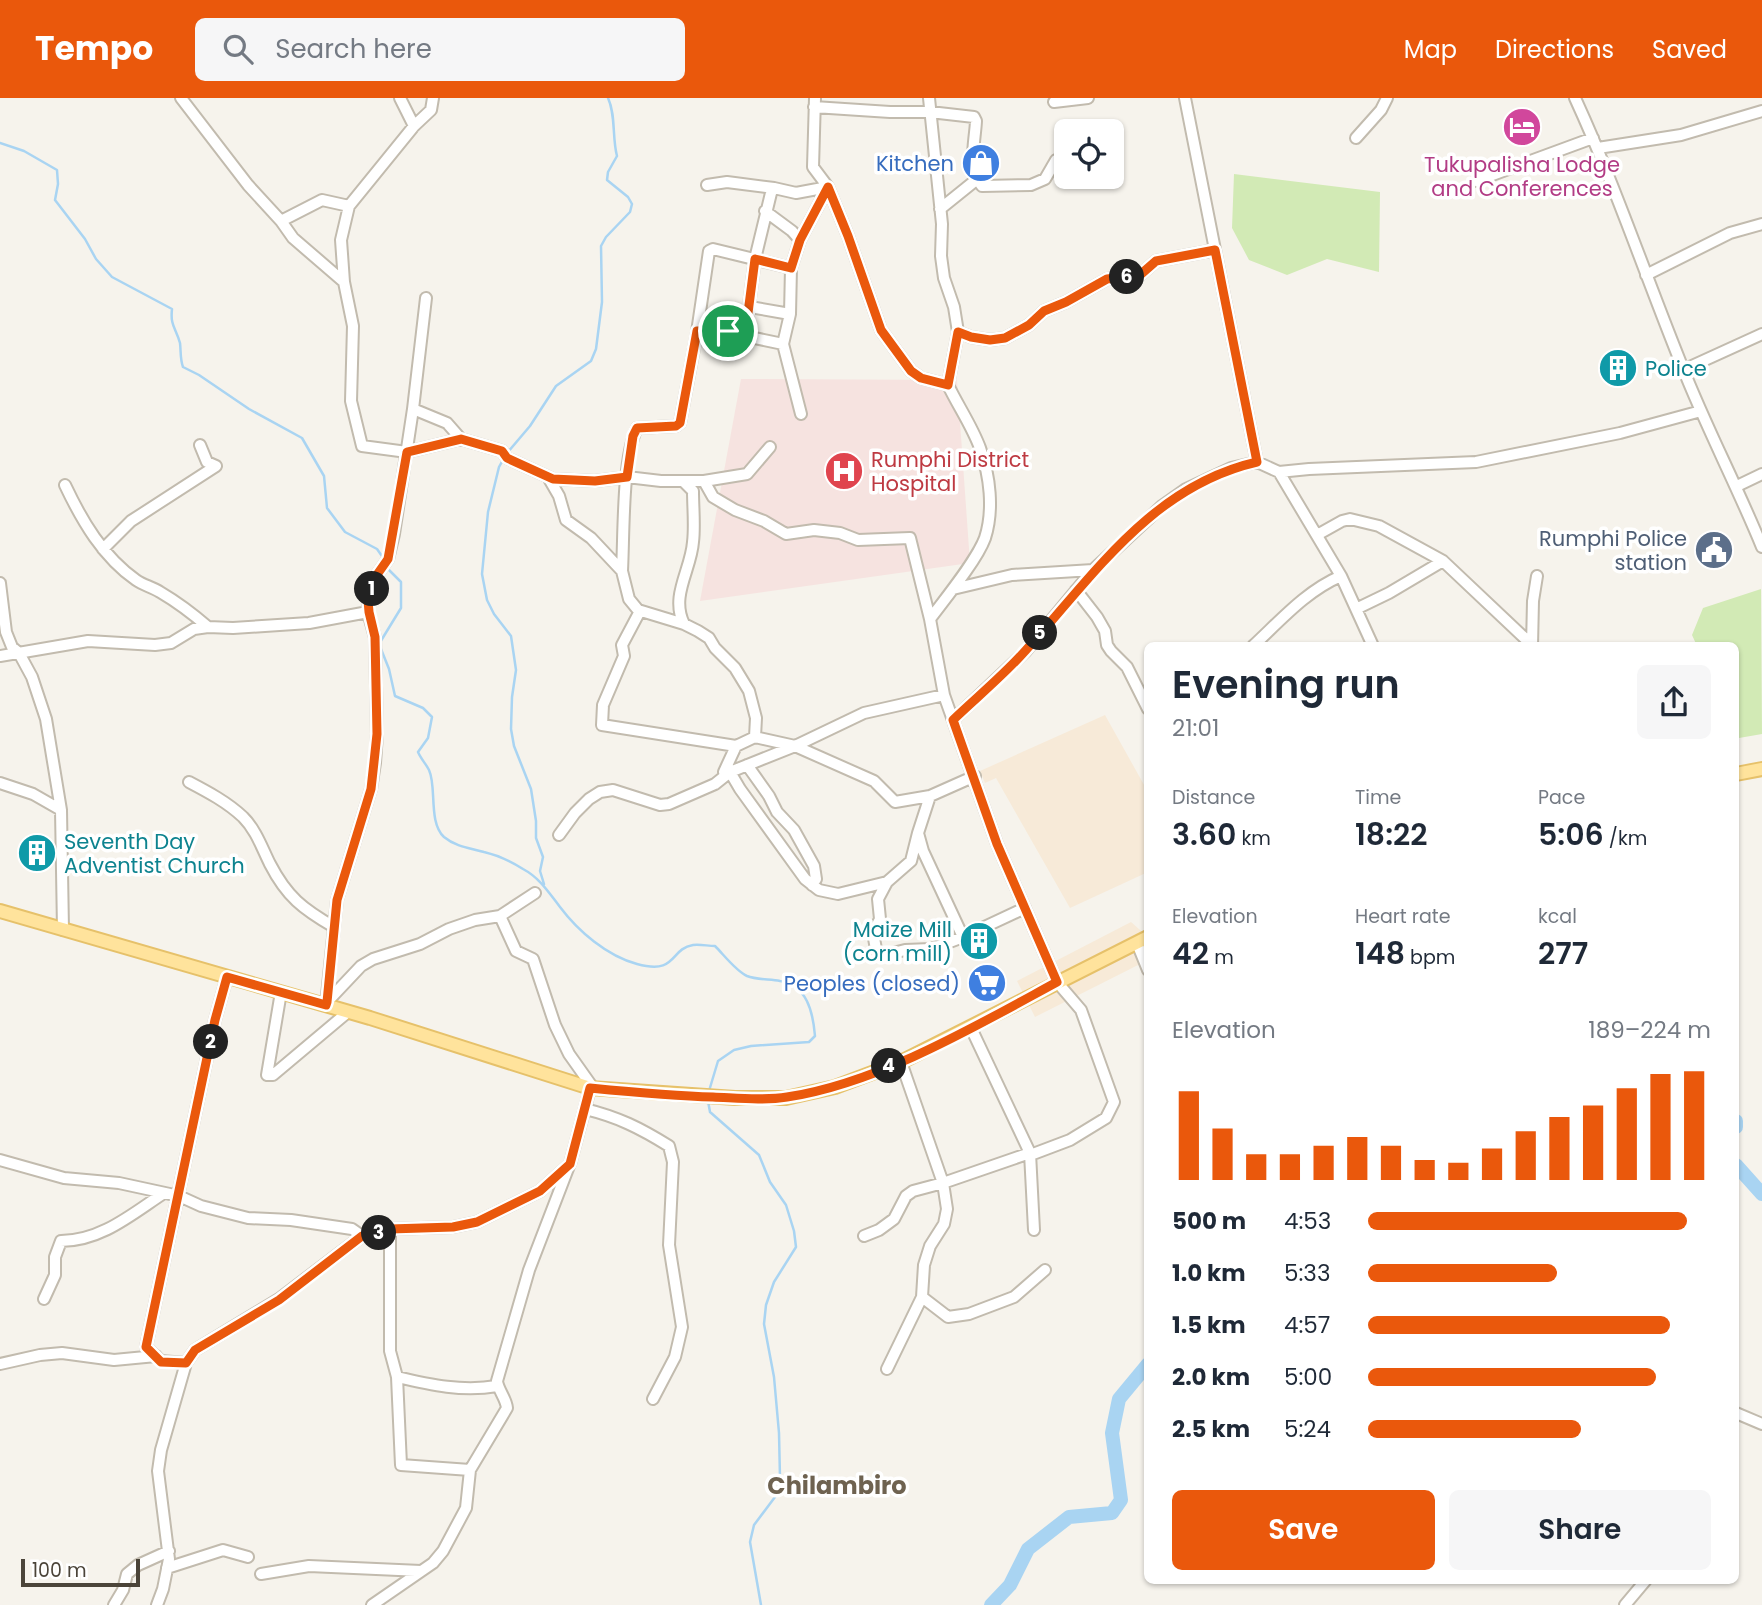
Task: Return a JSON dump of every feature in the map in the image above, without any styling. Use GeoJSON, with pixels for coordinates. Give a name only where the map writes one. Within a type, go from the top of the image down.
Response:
{"type":"FeatureCollection","features":[{"type":"Feature","properties":{"kind":"main road"},"geometry":{"type":"LineString","coordinates":[[1739,773],[1762,769]]}},
{"type":"Feature","properties":{"kind":"main road"},"geometry":{"type":"LineString","coordinates":[[0,911],[326,1003],[590,1088],[706,1097],[786,1098],[835,1087],[901,1062],[1142,940]]}},
{"type":"Feature","properties":{"kind":"street"},"geometry":{"type":"LineString","coordinates":[[181,98],[293,238],[344,282]]}},
{"type":"Feature","properties":{"kind":"street"},"geometry":{"type":"LineString","coordinates":[[400,98],[414,126]]}},
{"type":"Feature","properties":{"kind":"street"},"geometry":{"type":"LineString","coordinates":[[433,98],[431,110],[414,126],[349,206],[341,240],[344,282],[352,326],[351,401],[362,446],[407,452],[461,439]]}},
{"type":"Feature","properties":{"kind":"street"},"geometry":{"type":"LineString","coordinates":[[929,98],[943,243],[941,256],[958,332],[948,385],[979,446],[989,478],[989,522],[984,541],[930,619]]}},
{"type":"Feature","properties":{"kind":"street"},"geometry":{"type":"LineString","coordinates":[[1054,103],[1088,98]]}},
{"type":"Feature","properties":{"kind":"street"},"geometry":{"type":"LineString","coordinates":[[1185,98],[1257,462]]}},
{"type":"Feature","properties":{"kind":"street"},"geometry":{"type":"LineString","coordinates":[[1356,138],[1381,110],[1387,98]]}},
{"type":"Feature","properties":{"kind":"street"},"geometry":{"type":"LineString","coordinates":[[1574,98],[1595,143],[1683,370],[1762,547]]}},
{"type":"Feature","properties":{"kind":"street"},"geometry":{"type":"LineString","coordinates":[[948,385],[921,378],[911,371],[881,330],[828,187],[813,167],[814,102],[890,112],[930,112],[974,117],[973,166],[976,180],[982,186],[1031,185],[1045,179],[1054,163]]}},
{"type":"Feature","properties":{"kind":"street"},"geometry":{"type":"LineString","coordinates":[[1476,181],[1595,143],[1681,135],[1762,111]]}},
{"type":"Feature","properties":{"kind":"street"},"geometry":{"type":"LineString","coordinates":[[940,209],[976,180]]}},
{"type":"Feature","properties":{"kind":"street"},"geometry":{"type":"LineString","coordinates":[[707,185],[727,182],[796,192],[828,187]]}},
{"type":"Feature","properties":{"kind":"street"},"geometry":{"type":"LineString","coordinates":[[801,414],[783,344],[790,314],[791,268],[800,240],[828,187]]}},
{"type":"Feature","properties":{"kind":"street"},"geometry":{"type":"LineString","coordinates":[[745,336],[755,259],[765,211],[774,188]]}},
{"type":"Feature","properties":{"kind":"street"},"geometry":{"type":"LineString","coordinates":[[281,221],[322,200],[349,206]]}},
{"type":"Feature","properties":{"kind":"street"},"geometry":{"type":"LineString","coordinates":[[765,211],[800,240]]}},
{"type":"Feature","properties":{"kind":"street"},"geometry":{"type":"LineString","coordinates":[[1646,275],[1730,233],[1762,224]]}},
{"type":"Feature","properties":{"kind":"street"},"geometry":{"type":"LineString","coordinates":[[755,737],[756,718],[749,691],[735,667],[715,648],[709,638],[684,624],[640,611],[629,599],[622,571],[627,477],[633,436],[637,428],[676,426],[680,423],[709,251],[713,249],[791,268]]}},
{"type":"Feature","properties":{"kind":"street"},"geometry":{"type":"LineString","coordinates":[[958,332],[981,338],[1005,338],[1029,325],[1044,311],[1107,279],[1140,275],[1156,261],[1215,250]]}},
{"type":"Feature","properties":{"kind":"street"},"geometry":{"type":"LineString","coordinates":[[326,1003],[337,900],[371,789],[377,734],[375,637],[369,612],[371,590],[385,563],[407,452],[426,298]]}},
{"type":"Feature","properties":{"kind":"street"},"geometry":{"type":"LineString","coordinates":[[750,307],[790,314]]}},
{"type":"Feature","properties":{"kind":"street"},"geometry":{"type":"LineString","coordinates":[[697,331],[728,331],[783,344]]}},
{"type":"Feature","properties":{"kind":"street"},"geometry":{"type":"LineString","coordinates":[[1683,370],[1762,334]]}},
{"type":"Feature","properties":{"kind":"street"},"geometry":{"type":"LineString","coordinates":[[413,410],[447,423],[461,439],[505,455],[548,477],[579,481],[627,477],[704,481],[747,474],[770,447]]}},
{"type":"Feature","properties":{"kind":"street"},"geometry":{"type":"LineString","coordinates":[[953,720],[1025,652],[1093,570],[1162,506],[1186,489],[1231,468],[1257,462],[1279,472],[1309,468],[1476,462],[1620,433],[1701,411]]}},
{"type":"Feature","properties":{"kind":"street"},"geometry":{"type":"LineString","coordinates":[[103,549],[131,521],[216,466],[207,462],[200,444]]}},
{"type":"Feature","properties":{"kind":"street"},"geometry":{"type":"LineString","coordinates":[[1279,472],[1341,576],[1371,642]]}},
{"type":"Feature","properties":{"kind":"street"},"geometry":{"type":"LineString","coordinates":[[1737,486],[1762,474]]}},
{"type":"Feature","properties":{"kind":"street"},"geometry":{"type":"LineString","coordinates":[[548,477],[559,496],[566,520],[591,538],[622,571]]}},
{"type":"Feature","properties":{"kind":"street"},"geometry":{"type":"LineString","coordinates":[[683,481],[693,491],[693,544],[679,598],[679,614],[684,624]]}},
{"type":"Feature","properties":{"kind":"street"},"geometry":{"type":"LineString","coordinates":[[704,481],[713,497],[786,534],[814,530],[840,533],[859,540],[910,538],[930,619],[944,695],[997,844],[1057,982],[1081,1010],[1113,1093],[1114,1102],[1106,1118],[1070,1140],[943,1184],[913,1191],[906,1196],[894,1219],[879,1230],[864,1236]]}},
{"type":"Feature","properties":{"kind":"street"},"geometry":{"type":"LineString","coordinates":[[65,485],[75,507],[117,566],[139,582],[159,591],[208,626]]}},
{"type":"Feature","properties":{"kind":"street"},"geometry":{"type":"LineString","coordinates":[[1317,535],[1342,520],[1380,526],[1443,561],[1529,642]]}},
{"type":"Feature","properties":{"kind":"street"},"geometry":{"type":"LineString","coordinates":[[1357,608],[1389,593],[1443,561]]}},
{"type":"Feature","properties":{"kind":"street"},"geometry":{"type":"LineString","coordinates":[[953,589],[1012,575],[1093,570]]}},
{"type":"Feature","properties":{"kind":"street"},"geometry":{"type":"LineString","coordinates":[[1257,642],[1307,595],[1323,583],[1341,576]]}},
{"type":"Feature","properties":{"kind":"street"},"geometry":{"type":"LineString","coordinates":[[1532,642],[1533,601],[1537,576]]}},
{"type":"Feature","properties":{"kind":"street"},"geometry":{"type":"LineString","coordinates":[[0,583],[6,632],[12,648],[19,653],[32,677],[46,719],[61,810],[63,930]]}},
{"type":"Feature","properties":{"kind":"street"},"geometry":{"type":"LineString","coordinates":[[1076,590],[1097,617],[1105,631],[1107,645],[1127,667],[1144,701]]}},
{"type":"Feature","properties":{"kind":"street"},"geometry":{"type":"LineString","coordinates":[[640,611],[622,645],[624,656],[603,705],[602,725],[736,746],[755,737],[795,746],[874,781],[895,802],[930,796],[975,776]]}},
{"type":"Feature","properties":{"kind":"street"},"geometry":{"type":"LineString","coordinates":[[0,656],[88,641],[155,645],[171,643],[194,629],[208,626],[233,628],[309,623],[369,612]]}},
{"type":"Feature","properties":{"kind":"street"},"geometry":{"type":"LineString","coordinates":[[559,835],[575,813],[600,792],[613,790],[660,804],[669,804],[715,784],[730,772],[795,746],[863,713],[944,695]]}},
{"type":"Feature","properties":{"kind":"street"},"geometry":{"type":"LineString","coordinates":[[730,772],[724,772],[736,746]]}},
{"type":"Feature","properties":{"kind":"street"},"geometry":{"type":"LineString","coordinates":[[747,765],[777,812],[793,830],[814,866],[816,879],[812,885]]}},
{"type":"Feature","properties":{"kind":"street"},"geometry":{"type":"LineString","coordinates":[[730,772],[804,880],[819,890],[838,894],[887,882]]}},
{"type":"Feature","properties":{"kind":"street"},"geometry":{"type":"LineString","coordinates":[[189,782],[244,818],[256,833],[282,885],[303,909],[334,927]]}},
{"type":"Feature","properties":{"kind":"street"},"geometry":{"type":"LineString","coordinates":[[0,783],[33,794],[61,810]]}},
{"type":"Feature","properties":{"kind":"street"},"geometry":{"type":"LineString","coordinates":[[930,796],[911,861],[887,882],[878,899],[880,919],[873,933],[880,954],[931,949],[1026,908]]}},
{"type":"Feature","properties":{"kind":"street"},"geometry":{"type":"LineString","coordinates":[[918,833],[923,851],[963,937]]}},
{"type":"Feature","properties":{"kind":"street"},"geometry":{"type":"LineString","coordinates":[[326,1003],[362,966],[373,959],[420,944],[449,929],[475,920],[500,916],[535,893]]}},
{"type":"Feature","properties":{"kind":"street"},"geometry":{"type":"LineString","coordinates":[[497,1386],[529,1270],[570,1164],[591,1085],[569,1054],[555,1025],[533,959],[516,951],[500,916]]}},
{"type":"Feature","properties":{"kind":"street"},"geometry":{"type":"LineString","coordinates":[[186,1363],[161,1362],[146,1347],[215,1020],[227,977]]}},
{"type":"Feature","properties":{"kind":"street"},"geometry":{"type":"LineString","coordinates":[[281,992],[267,1075],[273,1074],[348,1012]]}},
{"type":"Feature","properties":{"kind":"street"},"geometry":{"type":"LineString","coordinates":[[971,1028],[1030,1153],[1034,1230]]}},
{"type":"Feature","properties":{"kind":"street"},"geometry":{"type":"LineString","coordinates":[[887,1369],[922,1297],[924,1265],[930,1245],[944,1224],[947,1209],[943,1184],[901,1062]]}},
{"type":"Feature","properties":{"kind":"street"},"geometry":{"type":"LineString","coordinates":[[585,1109],[610,1115],[639,1127],[669,1146],[673,1162],[669,1245],[682,1327],[675,1357],[653,1399]]}},
{"type":"Feature","properties":{"kind":"street"},"geometry":{"type":"LineString","coordinates":[[0,1160],[64,1178],[119,1183],[179,1196],[201,1206],[248,1218],[290,1220],[352,1229],[362,1236]]}},
{"type":"Feature","properties":{"kind":"street"},"geometry":{"type":"LineString","coordinates":[[157,1605],[169,1551],[158,1471],[161,1450],[186,1363],[195,1350],[279,1300],[362,1236],[390,1229],[453,1227],[477,1222],[540,1191],[570,1164]]}},
{"type":"Feature","properties":{"kind":"street"},"geometry":{"type":"LineString","coordinates":[[44,1299],[55,1275],[55,1257],[61,1241],[77,1241],[106,1231],[164,1193]]}},
{"type":"Feature","properties":{"kind":"street"},"geometry":{"type":"LineString","coordinates":[[390,1229],[390,1351],[397,1377],[401,1465],[470,1470]]}},
{"type":"Feature","properties":{"kind":"street"},"geometry":{"type":"LineString","coordinates":[[922,1297],[948,1317],[969,1314],[1014,1297],[1045,1270]]}},
{"type":"Feature","properties":{"kind":"street"},"geometry":{"type":"LineString","coordinates":[[0,1364],[62,1353],[114,1360],[156,1356]]}},
{"type":"Feature","properties":{"kind":"street"},"geometry":{"type":"LineString","coordinates":[[397,1377],[437,1387],[477,1390],[497,1386]]}},
{"type":"Feature","properties":{"kind":"street"},"geometry":{"type":"LineString","coordinates":[[372,1605],[433,1563],[443,1551],[466,1508],[470,1470],[507,1408],[504,1394],[497,1386]]}},
{"type":"Feature","properties":{"kind":"street"},"geometry":{"type":"LineString","coordinates":[[1739,1414],[1762,1424]]}},
{"type":"Feature","properties":{"kind":"street"},"geometry":{"type":"LineString","coordinates":[[167,1568],[223,1550],[248,1557]]}},
{"type":"Feature","properties":{"kind":"street"},"geometry":{"type":"LineString","coordinates":[[114,1605],[123,1590],[127,1574],[138,1565],[169,1551]]}},
{"type":"Feature","properties":{"kind":"street"},"geometry":{"type":"LineString","coordinates":[[261,1574],[309,1566],[421,1571]]}},
{"type":"Feature","properties":{"kind":"street"},"geometry":{"type":"LineString","coordinates":[[1625,1605],[1643,1584]]}},
{"type":"Feature","properties":{"kind":"shaded area","name":"Rumphi District Hospital"},"geometry":{"type":"Polygon","coordinates":[[[741,379],[957,380],[970,563],[700,601],[741,379]]]}},
{"type":"Feature","properties":{"kind":"shaded area"},"geometry":{"type":"Polygon","coordinates":[[[1105,715],[1144,785],[1144,874],[1070,908],[996,778],[985,783],[980,771],[1105,715]]]}},
{"type":"Feature","properties":{"kind":"shaded area"},"geometry":{"type":"Polygon","coordinates":[[[1131,922],[1144,933],[1144,962],[1035,1017],[1017,981],[1131,922]]]}},
{"type":"Feature","properties":{"kind":"green space"},"geometry":{"type":"Polygon","coordinates":[[[1234,174],[1380,192],[1379,272],[1327,259],[1287,275],[1249,260],[1232,228],[1234,174]]]}},
{"type":"Feature","properties":{"kind":"green space"},"geometry":{"type":"Polygon","coordinates":[[[1761,589],[1762,734],[1739,738],[1739,642],[1695,642],[1692,635],[1703,608],[1761,589]]]}},
{"type":"Feature","properties":{"kind":"waterway"},"geometry":{"type":"LineString","coordinates":[[508,452],[530,426],[556,386],[591,361],[596,349],[602,302],[601,246],[630,212],[632,204],[628,197],[607,180],[608,172],[617,156],[608,98]]}},
{"type":"Feature","properties":{"kind":"waterway"},"geometry":{"type":"LineString","coordinates":[[0,143],[24,151],[57,170],[55,200],[85,239],[96,259],[112,277],[172,309],[183,367],[249,409],[302,438],[324,476],[327,508],[345,532],[377,549],[384,559]]}},
{"type":"Feature","properties":{"kind":"waterway"},"geometry":{"type":"LineString","coordinates":[[504,458],[499,467],[488,512],[482,574],[487,600],[511,636],[516,670],[511,729],[514,746],[531,789],[536,838],[543,857],[540,871],[544,884]]}},
{"type":"Feature","properties":{"kind":"waterway"},"geometry":{"type":"LineString","coordinates":[[387,568],[401,582],[401,608],[379,644],[389,669],[395,696],[423,708],[432,717],[428,738],[418,752],[429,770],[436,823],[444,837],[458,845],[499,857],[529,873],[544,886],[584,933],[604,949],[626,960],[650,967],[660,966],[685,947],[715,946],[743,974],[789,984],[797,988],[807,1001],[815,1036],[809,1042],[751,1046],[734,1050],[718,1061],[709,1091]]}},
{"type":"Feature","properties":{"kind":"waterway"},"geometry":{"type":"LineString","coordinates":[[708,1101],[710,1112],[759,1155],[770,1182],[786,1205],[796,1247],[774,1282],[766,1305],[764,1324],[774,1377],[780,1478],[778,1493],[754,1525],[750,1542],[761,1605]]}},
{"type":"Feature","properties":{"kind":"waterway"},"geometry":{"type":"LineString","coordinates":[[1739,1168],[1762,1194]]}},
{"type":"Feature","properties":{"kind":"waterway"},"geometry":{"type":"LineString","coordinates":[[991,1605],[1010,1585],[1028,1549],[1069,1517],[1112,1513],[1121,1500],[1112,1433],[1119,1399],[1144,1369]]}},
{"type":"Feature","properties":{"kind":"place","name":"Tukupalisha Lodge and Conferences"},"geometry":{"type":"Point","coordinates":[1522,127]}},
{"type":"Feature","properties":{"kind":"place","name":"Kitchen"},"geometry":{"type":"Point","coordinates":[981,163]}},
{"type":"Feature","properties":{"kind":"place","name":"Police"},"geometry":{"type":"Point","coordinates":[1618,368]}},
{"type":"Feature","properties":{"kind":"place","name":"Rumphi District Hospital"},"geometry":{"type":"Point","coordinates":[844,471]}},
{"type":"Feature","properties":{"kind":"place","name":"Rumphi Police station"},"geometry":{"type":"Point","coordinates":[1714,550]}},
{"type":"Feature","properties":{"kind":"place","name":"Seventh Day Adventist Church"},"geometry":{"type":"Point","coordinates":[37,853]}},
{"type":"Feature","properties":{"kind":"place","name":"Maize Mill (corn mill)"},"geometry":{"type":"Point","coordinates":[979,941]}},
{"type":"Feature","properties":{"kind":"place","name":"Peoples (closed)"},"geometry":{"type":"Point","coordinates":[987,983]}},
{"type":"Feature","properties":{"kind":"district","name":"Chilambiro"},"geometry":{"type":"Point","coordinates":[837,1485]}},
{"type":"Feature","properties":{"kind":"route"},"geometry":{"type":"LineString","coordinates":[[828,187],[881,330],[911,371],[921,378],[948,385],[958,332],[990,340],[1005,338],[1029,325],[1044,311],[1066,302],[1094,284],[1107,279],[1140,275],[1156,261],[1215,250],[1257,462],[1231,468],[1186,489],[1162,506],[1093,570],[1025,652],[953,720],[997,844],[1057,982],[901,1062],[835,1087],[786,1098],[699,1097],[590,1088],[570,1164],[540,1191],[477,1222],[453,1227],[390,1229],[362,1236],[279,1300],[195,1350],[186,1363],[161,1362],[146,1347],[215,1020],[227,977],[326,1005],[327,1002],[337,900],[371,789],[377,734],[375,637],[368,600],[374,579],[388,559],[407,452],[461,439],[502,451],[507,458],[553,479],[595,481],[627,477],[633,436],[637,428],[676,426],[680,423],[697,331],[728,331],[745,336],[755,259],[791,268],[800,240],[828,187]]}}]}
